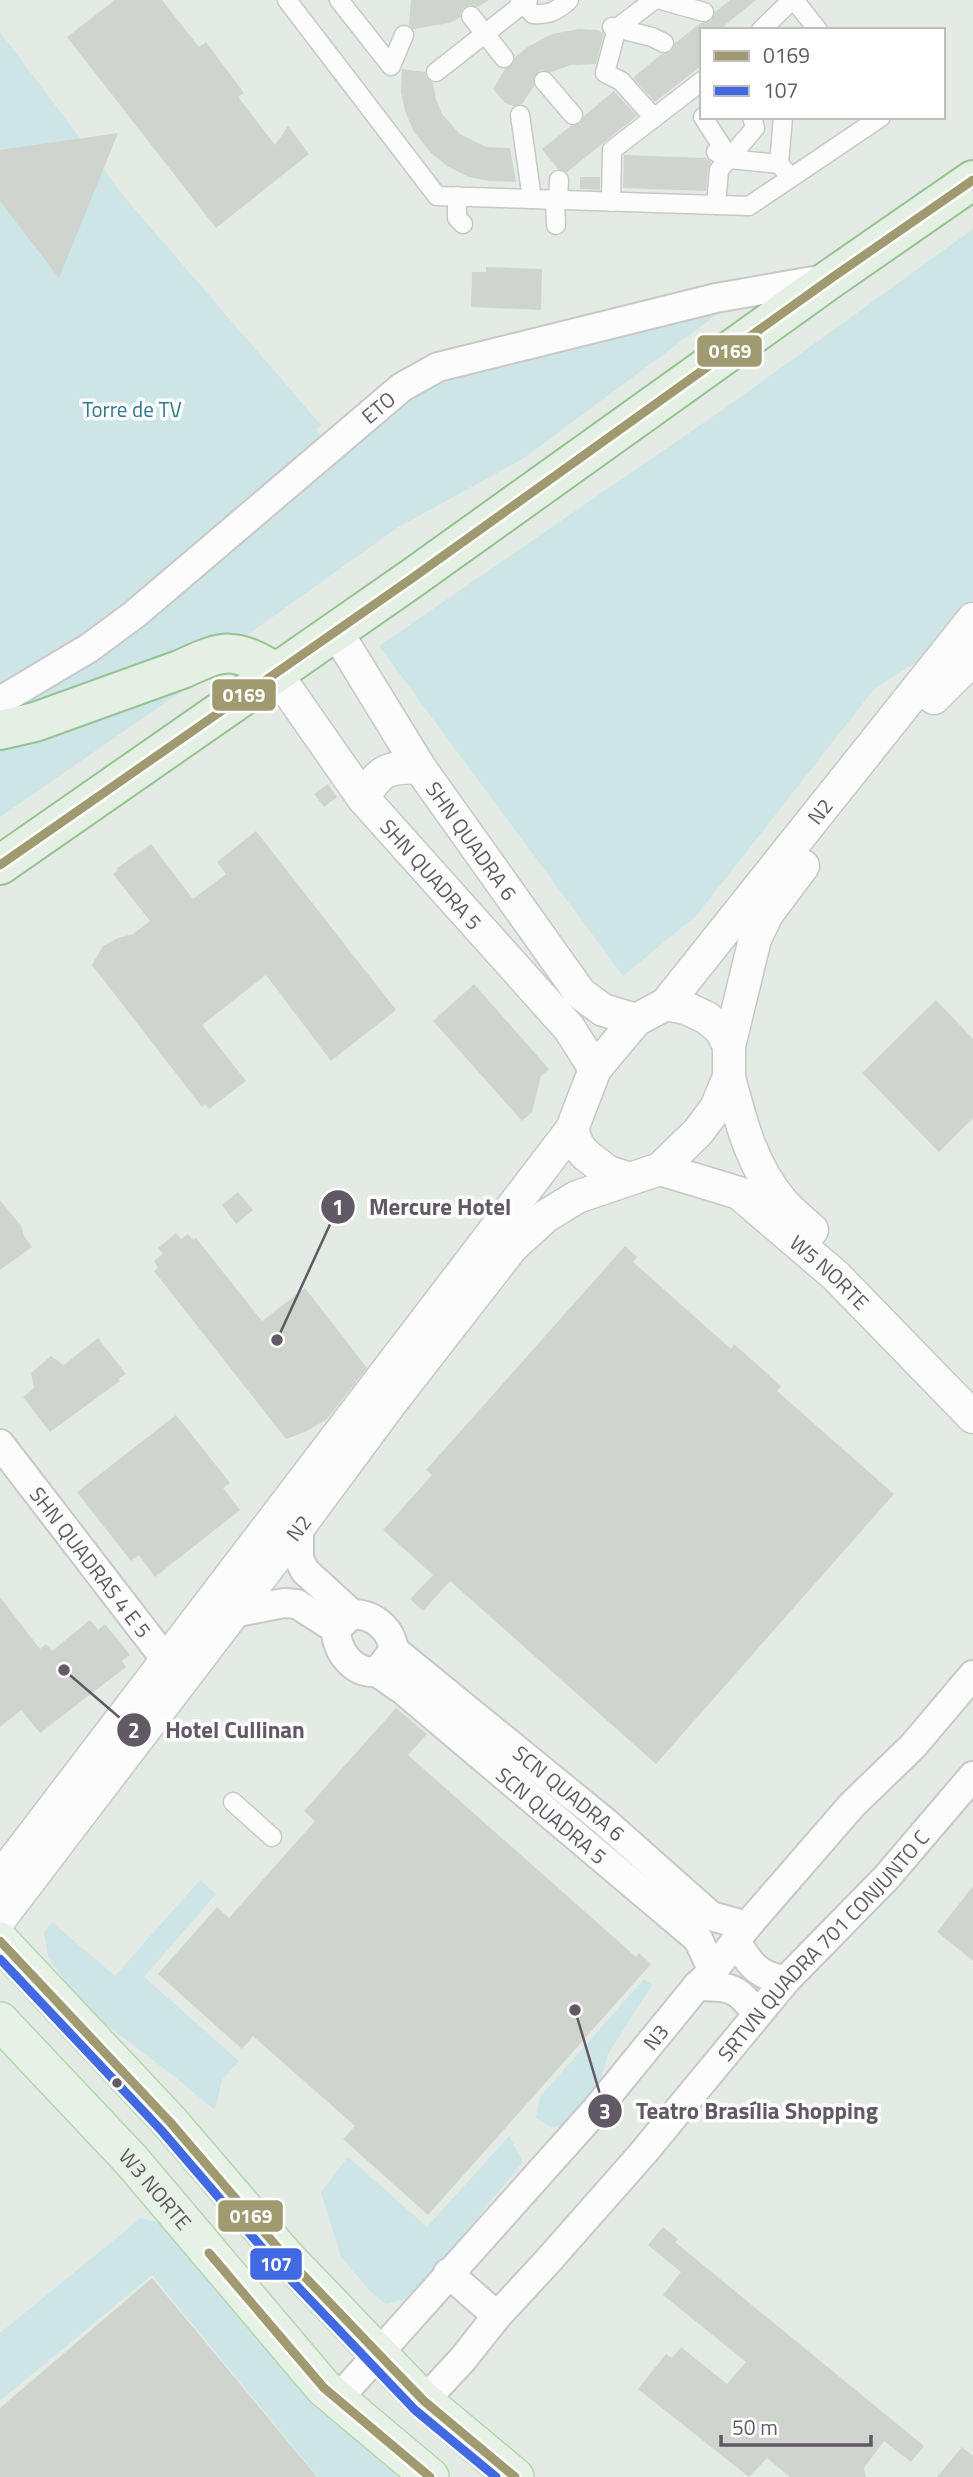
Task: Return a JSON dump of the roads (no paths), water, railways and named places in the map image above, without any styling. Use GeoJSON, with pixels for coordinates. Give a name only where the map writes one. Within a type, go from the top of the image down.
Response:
{"type":"FeatureCollection","features":[{"type":"Feature","properties":{"kind":"highway"},"geometry":{"type":"LineString","coordinates":[[0,865],[973,180]]}},
{"type":"Feature","properties":{"kind":"highway"},"geometry":{"type":"LineString","coordinates":[[0,730],[35,722],[203,659],[233,652],[253,658],[275,672]]}},
{"type":"Feature","properties":{"kind":"main road","name":"N2"},"geometry":{"type":"LineString","coordinates":[[666,1004],[973,620]]}},
{"type":"Feature","properties":{"kind":"main road","name":"SHN QUADRA 6"},"geometry":{"type":"LineString","coordinates":[[336,631],[421,768],[580,993],[603,1010],[636,1020]]}},
{"type":"Feature","properties":{"kind":"main road","name":"N2"},"geometry":{"type":"LineString","coordinates":[[729,1046],[755,939],[767,914],[926,706],[973,659]]}},
{"type":"Feature","properties":{"kind":"main road","name":"SHN QUADRA 5"},"geometry":{"type":"LineString","coordinates":[[275,672],[363,797],[569,1028],[595,1069]]}},
{"type":"Feature","properties":{"kind":"main road"},"geometry":{"type":"LineString","coordinates":[[363,797],[373,781],[388,769],[421,768]]}},
{"type":"Feature","properties":{"kind":"main road"},"geometry":{"type":"LineString","coordinates":[[666,1004],[686,1008],[707,1018],[722,1030],[729,1046],[729,1077],[716,1108],[698,1132],[660,1169],[630,1180],[608,1172],[586,1156],[572,1129],[595,1069],[636,1020],[666,1004]]}},
{"type":"Feature","properties":{"kind":"main road","name":"W5 NORTE"},"geometry":{"type":"LineString","coordinates":[[729,1077],[749,1148],[764,1176],[784,1204],[896,1307],[973,1392]]}},
{"type":"Feature","properties":{"kind":"main road","name":"N2"},"geometry":{"type":"LineString","coordinates":[[0,1919],[174,1671],[572,1129]]}},
{"type":"Feature","properties":{"kind":"main road","name":"W5 NORTE"},"geometry":{"type":"LineString","coordinates":[[660,1169],[739,1193],[835,1276],[973,1417]]}},
{"type":"Feature","properties":{"kind":"main road","name":"N2"},"geometry":{"type":"LineString","coordinates":[[0,1878],[174,1671],[233,1613],[512,1247],[545,1216],[577,1198],[630,1180]]}},
{"type":"Feature","properties":{"kind":"main road"},"geometry":{"type":"LineString","coordinates":[[0,1941],[189,2144],[284,2255],[424,2401],[515,2477]]}},
{"type":"Feature","properties":{"kind":"main road","name":"W3 NORTE"},"geometry":{"type":"LineString","coordinates":[[0,2021],[115,2142],[337,2400],[430,2477]]}},
{"type":"Feature","properties":{"kind":"main road"},"geometry":{"type":"LineString","coordinates":[[115,2142],[130,2140],[142,2130],[154,2106]]}},
{"type":"Feature","properties":{"kind":"main road"},"geometry":{"type":"LineString","coordinates":[[142,2174],[169,2148],[189,2144]]}},
{"type":"Feature","properties":{"kind":"street"},"geometry":{"type":"LineString","coordinates":[[339,0],[391,66],[404,34]]}},
{"type":"Feature","properties":{"kind":"street"},"geometry":{"type":"LineString","coordinates":[[648,113],[619,79],[606,73],[614,28],[654,0]]}},
{"type":"Feature","properties":{"kind":"street"},"geometry":{"type":"LineString","coordinates":[[661,0],[704,12]]}},
{"type":"Feature","properties":{"kind":"street"},"geometry":{"type":"LineString","coordinates":[[763,28],[793,0],[816,28]]}},
{"type":"Feature","properties":{"kind":"street"},"geometry":{"type":"LineString","coordinates":[[436,72],[523,1],[533,14],[546,15],[564,11]]}},
{"type":"Feature","properties":{"kind":"street"},"geometry":{"type":"LineString","coordinates":[[290,6],[437,196],[611,202],[669,210],[716,197],[748,206],[785,171],[877,119]]}},
{"type":"Feature","properties":{"kind":"street"},"geometry":{"type":"LineString","coordinates":[[471,16],[504,58]]}},
{"type":"Feature","properties":{"kind":"street"},"geometry":{"type":"LineString","coordinates":[[614,28],[652,37],[664,43]]}},
{"type":"Feature","properties":{"kind":"street"},"geometry":{"type":"LineString","coordinates":[[544,81],[573,115]]}},
{"type":"Feature","properties":{"kind":"street"},"geometry":{"type":"LineString","coordinates":[[611,202],[612,150],[648,113],[691,85],[700,110]]}},
{"type":"Feature","properties":{"kind":"street"},"geometry":{"type":"LineString","coordinates":[[520,115],[522,146],[532,199]]}},
{"type":"Feature","properties":{"kind":"street"},"geometry":{"type":"LineString","coordinates":[[704,119],[723,156],[785,171]]}},
{"type":"Feature","properties":{"kind":"street"},"geometry":{"type":"LineString","coordinates":[[716,197],[723,156],[755,128],[753,119]]}},
{"type":"Feature","properties":{"kind":"street"},"geometry":{"type":"LineString","coordinates":[[783,119],[785,171]]}},
{"type":"Feature","properties":{"kind":"street"},"geometry":{"type":"LineString","coordinates":[[556,225],[559,180]]}},
{"type":"Feature","properties":{"kind":"street"},"geometry":{"type":"LineString","coordinates":[[457,196],[457,218],[463,224]]}},
{"type":"Feature","properties":{"kind":"street","name":"ETO"},"geometry":{"type":"LineString","coordinates":[[0,701],[89,648],[135,614],[402,387],[438,367],[716,298],[833,277]]}},
{"type":"Feature","properties":{"kind":"street","name":"SHN QUADRAS 4 E 5"},"geometry":{"type":"LineString","coordinates":[[0,1444],[174,1671]]}},
{"type":"Feature","properties":{"kind":"street"},"geometry":{"type":"LineString","coordinates":[[299,1527],[299,1559],[305,1571],[344,1621]]}},
{"type":"Feature","properties":{"kind":"street"},"geometry":{"type":"LineString","coordinates":[[233,1613],[284,1603],[297,1604],[344,1621],[365,1614],[384,1627],[393,1641],[386,1661],[368,1673],[354,1665],[336,1643],[344,1621]]}},
{"type":"Feature","properties":{"kind":"street","name":"SCN QUADRA 6"},"geometry":{"type":"LineString","coordinates":[[386,1661],[605,1822],[711,1916],[741,1933]]}},
{"type":"Feature","properties":{"kind":"street","name":"SCN QUADRA 5"},"geometry":{"type":"LineString","coordinates":[[386,1661],[403,1690],[698,1939],[705,1978]]}},
{"type":"Feature","properties":{"kind":"street","name":"N3"},"geometry":{"type":"LineString","coordinates":[[337,2400],[587,2120],[741,1933],[852,1805],[913,1745],[973,1675]]}},
{"type":"Feature","properties":{"kind":"street","name":"SRTVN QUADRA 701 CONJUNTO C"},"geometry":{"type":"LineString","coordinates":[[424,2401],[644,2152],[786,1980],[886,1878],[973,1776]]}},
{"type":"Feature","properties":{"kind":"street"},"geometry":{"type":"LineString","coordinates":[[233,1802],[272,1837]]}},
{"type":"Feature","properties":{"kind":"street"},"geometry":{"type":"LineString","coordinates":[[741,1933],[747,1961],[756,1971],[773,1979],[786,1980]]}},
{"type":"Feature","properties":{"kind":"street"},"geometry":{"type":"LineString","coordinates":[[705,1978],[740,1993],[757,2015]]}},
{"type":"Feature","properties":{"kind":"street"},"geometry":{"type":"LineString","coordinates":[[448,2273],[497,2316]]}},
{"type":"Feature","properties":{"kind":"place","name":"Mercure Hotel"},"geometry":{"type":"Point","coordinates":[277,1340]}},
{"type":"Feature","properties":{"kind":"place","name":"Hotel Cullinan"},"geometry":{"type":"Point","coordinates":[64,1670]}},
{"type":"Feature","properties":{"kind":"place","name":"Teatro Brasília Shopping"},"geometry":{"type":"Point","coordinates":[575,2010]}},
{"type":"Feature","properties":{"kind":"park label","name":"Torre de TV"},"geometry":{"type":"Point","coordinates":[132,409]}}]}
